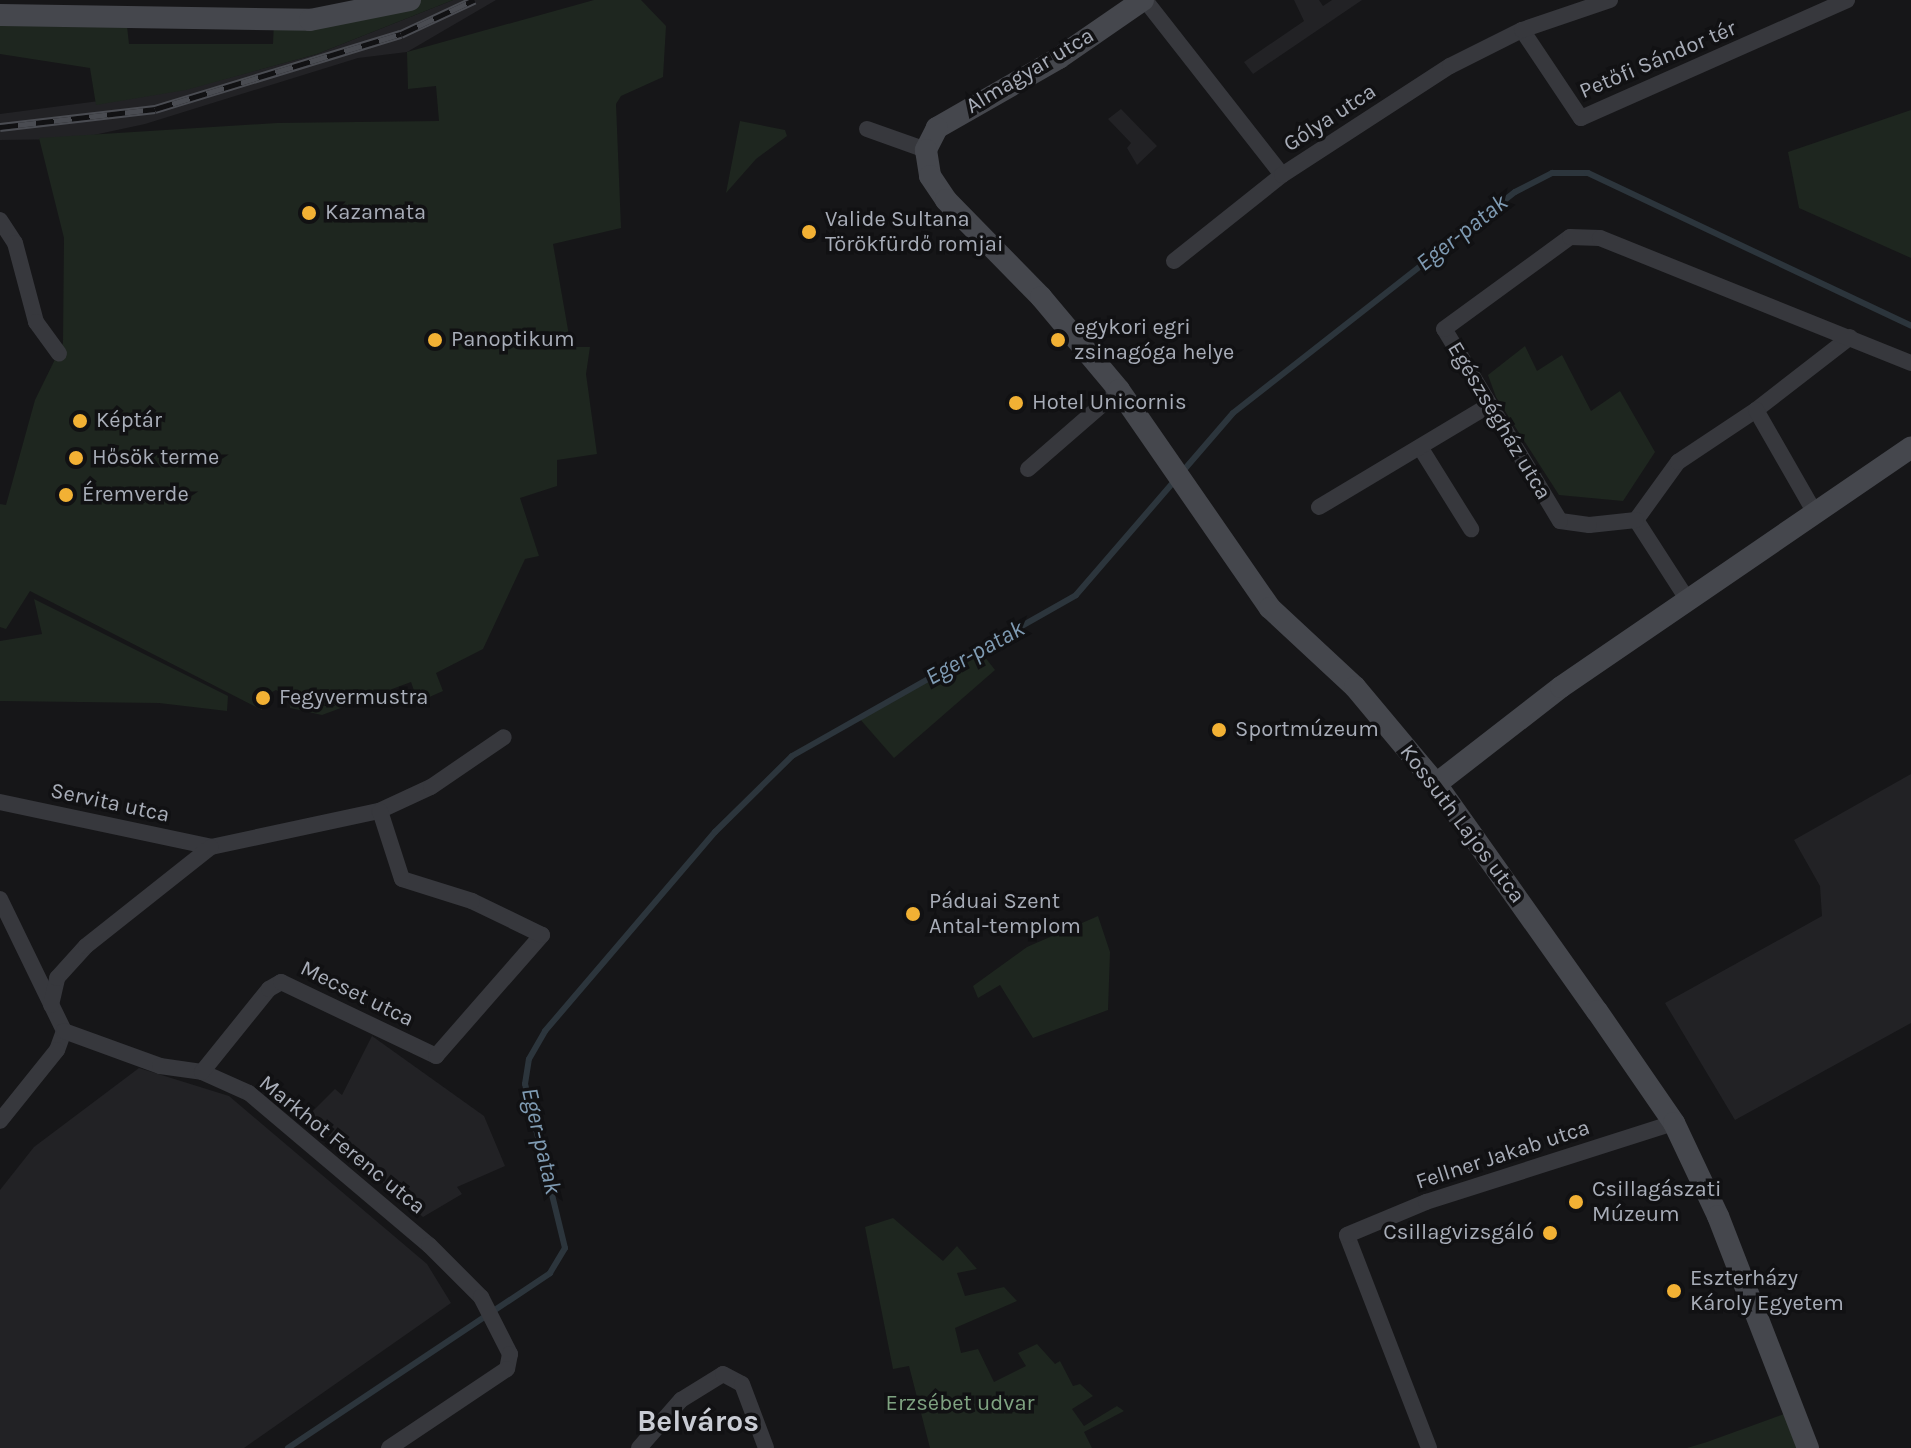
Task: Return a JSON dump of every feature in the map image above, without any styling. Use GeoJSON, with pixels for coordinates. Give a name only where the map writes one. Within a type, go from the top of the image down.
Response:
{"type":"FeatureCollection","features":[{"type":"Feature","properties":{"kind":"street"},"geometry":{"type":"LineString","coordinates":[[0,15],[310,20],[410,0]]}},
{"type":"Feature","properties":{"kind":"street"},"geometry":{"type":"LineString","coordinates":[[1144,0],[1282,175]]}},
{"type":"Feature","properties":{"kind":"street","name":"Almagyar utca"},"geometry":{"type":"LineString","coordinates":[[926,150],[937,128],[1059,58],[1144,0]]}},
{"type":"Feature","properties":{"kind":"street"},"geometry":{"type":"LineString","coordinates":[[1522,30],[1610,0]]}},
{"type":"Feature","properties":{"kind":"street","name":"Petőfi Sándor tér"},"geometry":{"type":"LineString","coordinates":[[1837,0],[1845,0]]}},
{"type":"Feature","properties":{"kind":"street","name":"Petőfi Sándor tér"},"geometry":{"type":"LineString","coordinates":[[1522,30],[1581,118],[1845,0]]}},
{"type":"Feature","properties":{"kind":"street","name":"Gólya utca"},"geometry":{"type":"LineString","coordinates":[[1174,261],[1282,175],[1450,66],[1522,30]]}},
{"type":"Feature","properties":{"kind":"street"},"geometry":{"type":"LineString","coordinates":[[867,129],[926,150]]}},
{"type":"Feature","properties":{"kind":"street","name":"Kossuth Lajos utca"},"geometry":{"type":"LineString","coordinates":[[926,150],[930,176],[946,200],[1041,297],[1119,390],[1186,493],[1270,608],[1355,687],[1436,784],[1674,1123],[1718,1216],[1808,1448]]}},
{"type":"Feature","properties":{"kind":"street"},"geometry":{"type":"LineString","coordinates":[[0,220],[15,243],[36,322],[59,354]]}},
{"type":"Feature","properties":{"kind":"street","name":"Egészségház utca"},"geometry":{"type":"LineString","coordinates":[[1636,520],[1589,525],[1560,521],[1444,329],[1570,237],[1600,238],[1857,340]]}},
{"type":"Feature","properties":{"kind":"street"},"geometry":{"type":"LineString","coordinates":[[1687,599],[1636,520],[1678,462],[1756,410],[1811,368],[1857,340],[1911,363]]}},
{"type":"Feature","properties":{"kind":"street"},"geometry":{"type":"LineString","coordinates":[[1028,469],[1119,390]]}},
{"type":"Feature","properties":{"kind":"street"},"geometry":{"type":"LineString","coordinates":[[1319,507],[1488,406]]}},
{"type":"Feature","properties":{"kind":"street"},"geometry":{"type":"LineString","coordinates":[[1756,410],[1815,513]]}},
{"type":"Feature","properties":{"kind":"street"},"geometry":{"type":"LineString","coordinates":[[1420,447],[1471,529]]}},
{"type":"Feature","properties":{"kind":"street"},"geometry":{"type":"LineString","coordinates":[[1436,784],[1561,687],[1911,447]]}},
{"type":"Feature","properties":{"kind":"street"},"geometry":{"type":"LineString","coordinates":[[51,1005],[57,978],[86,946],[211,847],[380,811],[431,787],[504,737]]}},
{"type":"Feature","properties":{"kind":"street","name":"Servita utca"},"geometry":{"type":"LineString","coordinates":[[0,802],[211,847]]}},
{"type":"Feature","properties":{"kind":"street","name":"Mecset utca"},"geometry":{"type":"LineString","coordinates":[[202,1072],[269,989],[281,982],[436,1056],[542,935],[472,901],[402,879],[380,811]]}},
{"type":"Feature","properties":{"kind":"street"},"geometry":{"type":"LineString","coordinates":[[0,899],[64,1031],[57,1050],[0,1121]]}},
{"type":"Feature","properties":{"kind":"street","name":"Markhot Ferenc utca"},"geometry":{"type":"LineString","coordinates":[[64,1031],[160,1066],[202,1072],[249,1093],[429,1245],[483,1300],[510,1354],[507,1369],[389,1448]]}},
{"type":"Feature","properties":{"kind":"street","name":"Fellner Jakab utca"},"geometry":{"type":"LineString","coordinates":[[1429,1448],[1347,1235],[1426,1202],[1674,1123]]}},
{"type":"Feature","properties":{"kind":"street"},"geometry":{"type":"LineString","coordinates":[[639,1448],[681,1400],[723,1374],[742,1384],[766,1448]]}},
{"type":"Feature","properties":{"kind":"shaded area"},"geometry":{"type":"Polygon","coordinates":[[[453,0],[496,0],[407,52],[358,58],[145,124],[75,139],[0,140],[0,114],[183,90],[317,54],[453,0]]]}},
{"type":"Feature","properties":{"kind":"shaded area"},"geometry":{"type":"Polygon","coordinates":[[[1294,0],[1319,0],[1323,6],[1332,0],[1362,0],[1253,74],[1244,62],[1304,21],[1294,0]]]}},
{"type":"Feature","properties":{"kind":"shaded area"},"geometry":{"type":"Polygon","coordinates":[[[1121,109],[1157,146],[1137,165],[1127,148],[1131,143],[1108,119],[1121,109]]]}},
{"type":"Feature","properties":{"kind":"shaded area"},"geometry":{"type":"Polygon","coordinates":[[[1911,774],[1911,1023],[1735,1120],[1665,1003],[1822,916],[1820,886],[1794,840],[1911,774]]]}},
{"type":"Feature","properties":{"kind":"shaded area"},"geometry":{"type":"Polygon","coordinates":[[[372,1036],[484,1116],[505,1166],[457,1187],[462,1194],[423,1217],[307,1117],[335,1089],[342,1095],[372,1036]]]}},
{"type":"Feature","properties":{"kind":"shaded area"},"geometry":{"type":"Polygon","coordinates":[[[139,1068],[229,1096],[427,1264],[451,1303],[244,1448],[0,1448],[0,1190],[34,1147],[139,1068]]]}},
{"type":"Feature","properties":{"kind":"green space"},"geometry":{"type":"Polygon","coordinates":[[[410,0],[453,0],[317,54],[186,90],[96,105],[90,68],[0,54],[0,15],[126,17],[129,44],[273,44],[274,20],[410,0]]]}},
{"type":"Feature","properties":{"kind":"green space"},"geometry":{"type":"Polygon","coordinates":[[[594,0],[641,0],[666,26],[663,77],[621,96],[616,104],[621,228],[553,244],[571,347],[590,347],[586,374],[597,454],[557,460],[557,486],[520,498],[539,556],[525,559],[483,649],[436,673],[443,691],[418,702],[411,682],[322,715],[290,708],[289,698],[276,690],[264,696],[262,710],[30,591],[6,629],[0,627],[0,504],[6,505],[35,400],[63,343],[64,238],[39,138],[277,123],[439,121],[436,86],[408,89],[407,52],[594,0]]]}},
{"type":"Feature","properties":{"kind":"green space"},"geometry":{"type":"Polygon","coordinates":[[[1911,110],[1911,258],[1799,208],[1788,152],[1911,110]]]}},
{"type":"Feature","properties":{"kind":"green space"},"geometry":{"type":"Polygon","coordinates":[[[740,121],[785,130],[787,136],[756,159],[726,193],[740,121]]]}},
{"type":"Feature","properties":{"kind":"green space"},"geometry":{"type":"Polygon","coordinates":[[[1525,346],[1537,371],[1562,355],[1591,411],[1620,391],[1655,452],[1623,501],[1559,495],[1496,397],[1488,375],[1525,346]]]}},
{"type":"Feature","properties":{"kind":"green space"},"geometry":{"type":"Polygon","coordinates":[[[34,599],[228,696],[227,711],[159,703],[0,701],[0,641],[42,634],[34,599]]]}},
{"type":"Feature","properties":{"kind":"green space"},"geometry":{"type":"Polygon","coordinates":[[[981,652],[995,670],[894,758],[859,718],[981,652]]]}},
{"type":"Feature","properties":{"kind":"green space"},"geometry":{"type":"Polygon","coordinates":[[[1098,916],[1110,952],[1108,1010],[1033,1038],[1000,985],[978,998],[973,986],[1027,947],[1098,916]]]}},
{"type":"Feature","properties":{"kind":"green space","name":"Erzsébet udvar"},"geometry":{"type":"Polygon","coordinates":[[[893,1218],[943,1261],[957,1246],[977,1269],[957,1273],[965,1296],[1004,1287],[1017,1301],[955,1328],[961,1353],[978,1349],[994,1382],[1026,1366],[1018,1353],[1037,1344],[1055,1364],[1060,1361],[1073,1386],[1080,1384],[1093,1396],[1072,1409],[1084,1426],[1117,1406],[1124,1411],[1084,1432],[1092,1448],[930,1448],[909,1366],[893,1369],[865,1227],[893,1218]]]}},
{"type":"Feature","properties":{"kind":"green space"},"geometry":{"type":"Polygon","coordinates":[[[1784,1414],[1808,1448],[1687,1448],[1707,1442],[1784,1414]]]}},
{"type":"Feature","properties":{"kind":"waterway","name":"Eger-patak"},"geometry":{"type":"LineString","coordinates":[[288,1448],[550,1273],[565,1248],[525,1084],[529,1059],[545,1031],[715,832],[792,756],[1076,595],[1233,413],[1515,192],[1552,173],[1588,173],[1911,326]]}},
{"type":"Feature","properties":{"kind":"railway"},"geometry":{"type":"LineString","coordinates":[[0,127],[155,109],[401,34],[474,0]]}},
{"type":"Feature","properties":{"kind":"place","name":"Kazamata"},"geometry":{"type":"Point","coordinates":[309,213]}},
{"type":"Feature","properties":{"kind":"place","name":"Valide Sultana Törökfürdő romjai"},"geometry":{"type":"Point","coordinates":[809,232]}},
{"type":"Feature","properties":{"kind":"place","name":"Panoptikum"},"geometry":{"type":"Point","coordinates":[435,340]}},
{"type":"Feature","properties":{"kind":"place","name":"egykori egri zsinagóga helye"},"geometry":{"type":"Point","coordinates":[1058,340]}},
{"type":"Feature","properties":{"kind":"place","name":"Hotel Unicornis"},"geometry":{"type":"Point","coordinates":[1016,403]}},
{"type":"Feature","properties":{"kind":"place","name":"Képtár"},"geometry":{"type":"Point","coordinates":[80,421]}},
{"type":"Feature","properties":{"kind":"place","name":"Hősök terme"},"geometry":{"type":"Point","coordinates":[76,458]}},
{"type":"Feature","properties":{"kind":"place","name":"Éremverde"},"geometry":{"type":"Point","coordinates":[66,495]}},
{"type":"Feature","properties":{"kind":"place","name":"Fegyvermustra"},"geometry":{"type":"Point","coordinates":[263,698]}},
{"type":"Feature","properties":{"kind":"place","name":"Sportmúzeum"},"geometry":{"type":"Point","coordinates":[1219,730]}},
{"type":"Feature","properties":{"kind":"place","name":"Páduai Szent Antal-templom"},"geometry":{"type":"Point","coordinates":[913,914]}},
{"type":"Feature","properties":{"kind":"place","name":"Csillagászati Múzeum"},"geometry":{"type":"Point","coordinates":[1576,1202]}},
{"type":"Feature","properties":{"kind":"place","name":"Csillagvizsgáló"},"geometry":{"type":"Point","coordinates":[1550,1233]}},
{"type":"Feature","properties":{"kind":"place","name":"Eszterházy Károly Egyetem"},"geometry":{"type":"Point","coordinates":[1674,1291]}},
{"type":"Feature","properties":{"kind":"district","name":"Belváros"},"geometry":{"type":"Point","coordinates":[698,1421]}}]}
